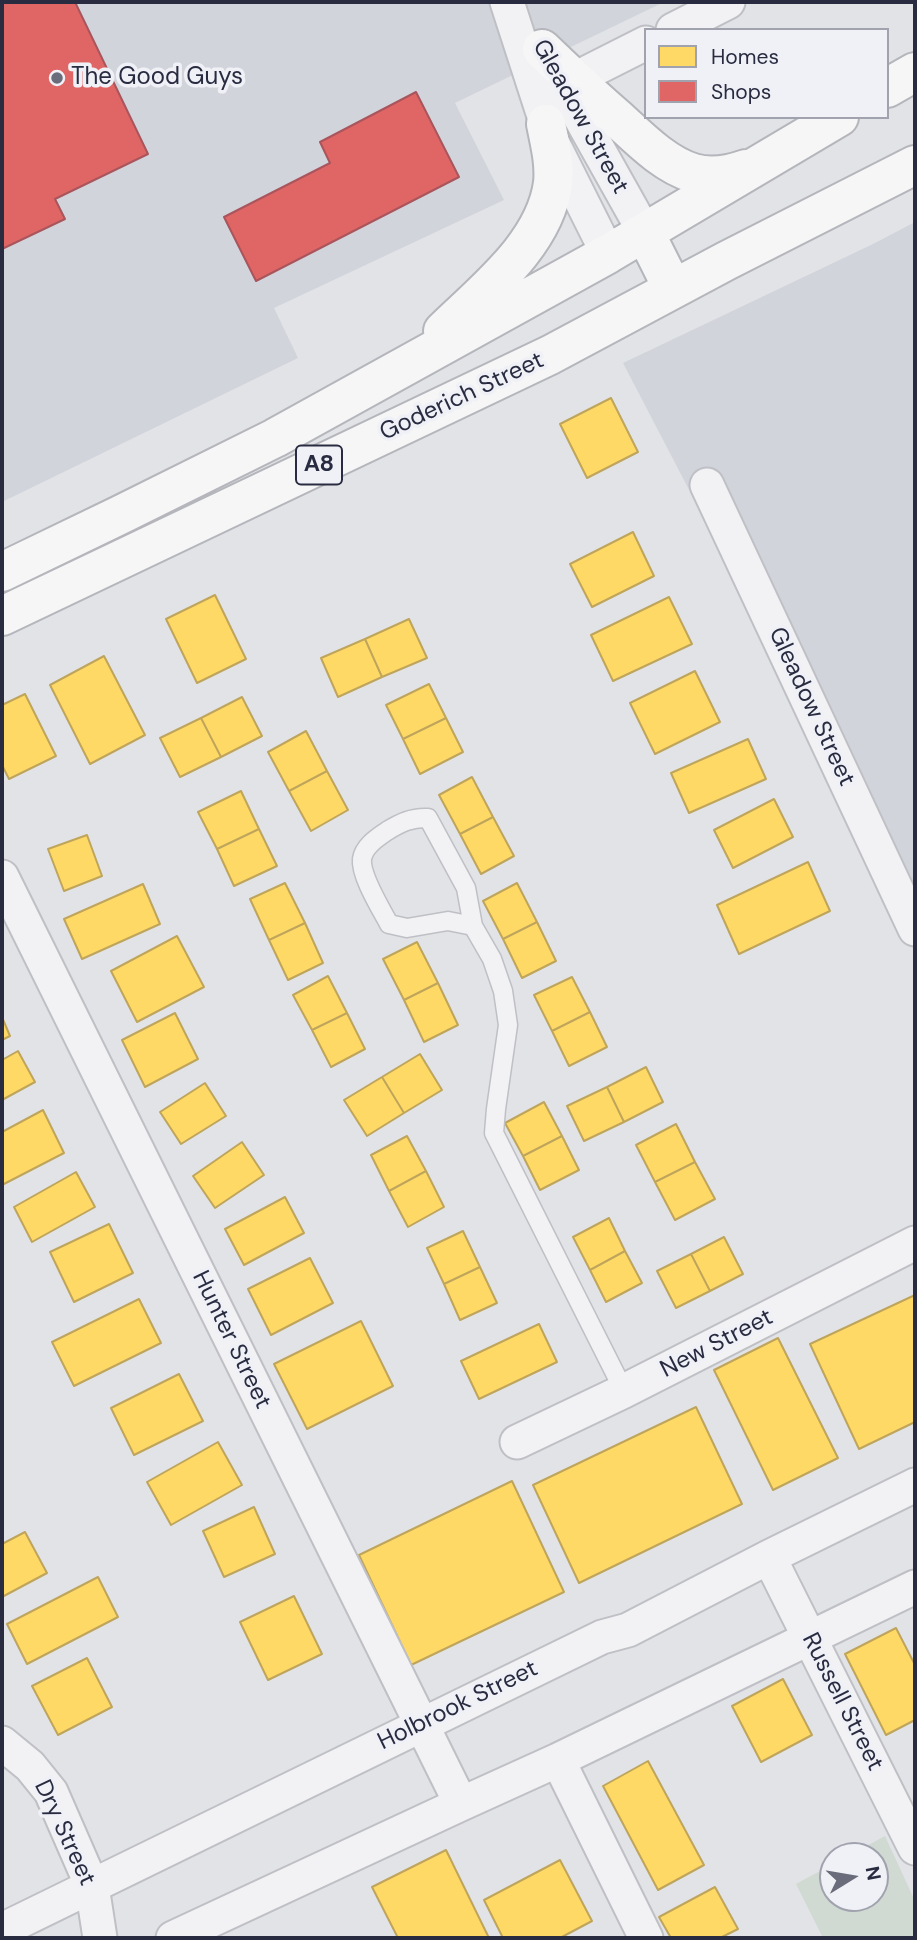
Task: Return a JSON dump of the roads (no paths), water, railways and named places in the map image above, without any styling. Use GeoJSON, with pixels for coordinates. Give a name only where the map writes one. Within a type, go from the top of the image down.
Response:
{"type":"FeatureCollection","features":[{"type":"Feature","properties":{"kind":"highway"},"geometry":{"type":"LineString","coordinates":[[409,364],[522,252],[539,226],[553,183],[555,97],[542,49]]}},
{"type":"Feature","properties":{"kind":"highway"},"geometry":{"type":"LineString","coordinates":[[889,87],[915,72]]}},
{"type":"Feature","properties":{"kind":"highway"},"geometry":{"type":"LineString","coordinates":[[555,97],[695,174],[709,176],[737,173],[769,159]]}},
{"type":"Feature","properties":{"kind":"highway","name":"Goderich Street"},"geometry":{"type":"LineString","coordinates":[[2,572],[275,438],[645,233],[836,119]]}},
{"type":"Feature","properties":{"kind":"highway","name":"Goderich Street"},"geometry":{"type":"LineString","coordinates":[[2,616],[550,355],[915,165]]}},
{"type":"Feature","properties":{"kind":"highway"},"geometry":{"type":"LineString","coordinates":[[645,233],[673,289]]}},
{"type":"Feature","properties":{"kind":"highway"},"geometry":{"type":"LineString","coordinates":[[608,254],[635,310]]}},
{"type":"Feature","properties":{"kind":"street","name":"Gleadow Street"},"geometry":{"type":"LineString","coordinates":[[507,2],[555,97],[645,233]]}},
{"type":"Feature","properties":{"kind":"street","name":"Gleadow Street"},"geometry":{"type":"LineString","coordinates":[[515,2],[542,49]]}},
{"type":"Feature","properties":{"kind":"street"},"geometry":{"type":"LineString","coordinates":[[677,28],[728,2]]}},
{"type":"Feature","properties":{"kind":"street"},"geometry":{"type":"LineString","coordinates":[[555,97],[644,44]]}},
{"type":"Feature","properties":{"kind":"street","name":"Gleadow Street"},"geometry":{"type":"LineString","coordinates":[[555,97],[554,144],[608,254]]}},
{"type":"Feature","properties":{"kind":"street","name":"Gleadow Street"},"geometry":{"type":"LineString","coordinates":[[707,485],[915,929]]}},
{"type":"Feature","properties":{"kind":"street","name":"Hunter Street"},"geometry":{"type":"LineString","coordinates":[[2,877],[461,1804]]}},
{"type":"Feature","properties":{"kind":"street","name":"New Street"},"geometry":{"type":"LineString","coordinates":[[517,1442],[624,1391],[915,1243]]}},
{"type":"Feature","properties":{"kind":"street","name":"Holbrook Street"},"geometry":{"type":"LineString","coordinates":[[2,1930],[420,1724],[602,1637],[628,1630],[915,1485]]}},
{"type":"Feature","properties":{"kind":"street","name":"Russell Street"},"geometry":{"type":"LineString","coordinates":[[769,1557],[915,1848]]}},
{"type":"Feature","properties":{"kind":"street"},"geometry":{"type":"LineString","coordinates":[[173,1938],[558,1760],[915,1587]]}},
{"type":"Feature","properties":{"kind":"street","name":"Dry Street"},"geometry":{"type":"LineString","coordinates":[[2,1743],[30,1766],[51,1792],[93,1886],[100,1938]]}},
{"type":"Feature","properties":{"kind":"street"},"geometry":{"type":"LineString","coordinates":[[558,1760],[646,1938]]}},
{"type":"Feature","properties":{"kind":"lane"},"geometry":{"type":"LineString","coordinates":[[473,926],[448,921],[407,928],[389,924],[363,872],[362,857],[372,841],[415,817],[428,818],[466,887],[473,926],[492,959],[503,990],[508,1024],[494,1133],[624,1391]]}},
{"type":"Feature","properties":{"kind":"place","name":"The Good Guys"},"geometry":{"type":"Point","coordinates":[57,78]}}]}
